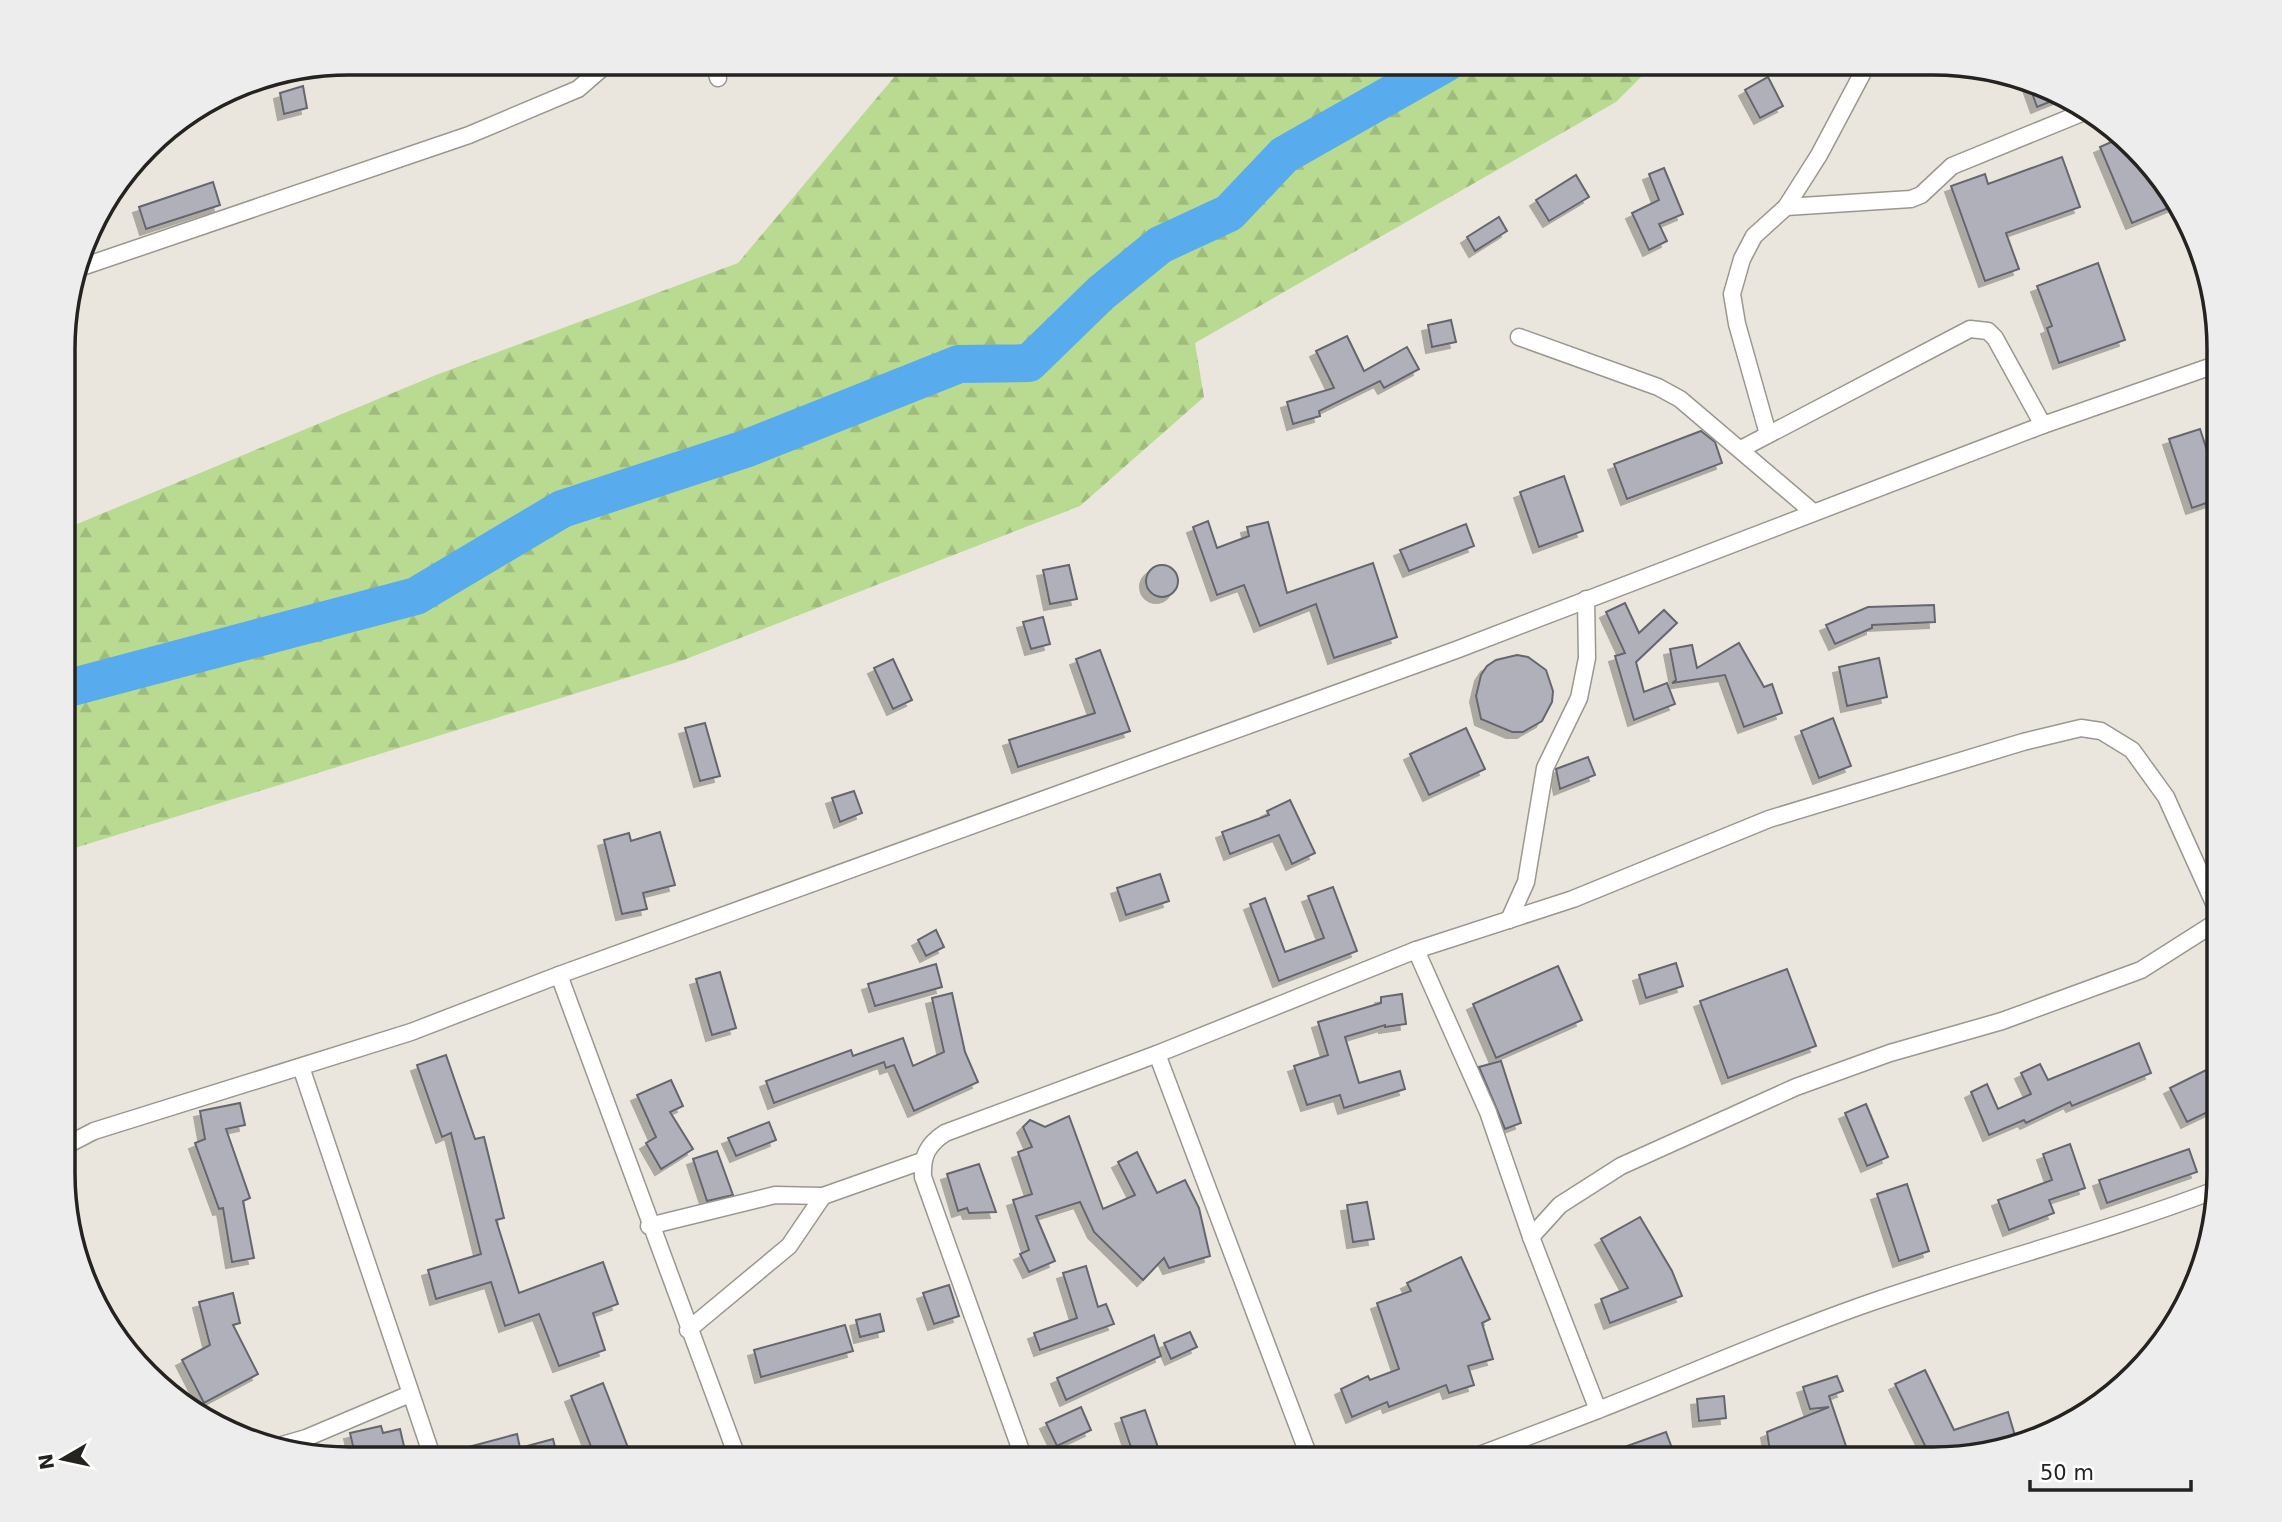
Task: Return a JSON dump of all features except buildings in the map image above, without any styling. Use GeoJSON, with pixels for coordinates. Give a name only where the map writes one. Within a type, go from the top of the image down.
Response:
{"type":"FeatureCollection","features":[{"type":"Feature","properties":{"kind":"street"},"geometry":{"type":"LineString","coordinates":[[89,265],[469,135],[578,89],[594,75]]}},
{"type":"Feature","properties":{"kind":"street"},"geometry":{"type":"LineString","coordinates":[[1769,435],[1734,315],[1731,294],[1742,258],[1754,236],[1786,207],[1819,155],[1861,75]]}},
{"type":"Feature","properties":{"kind":"street"},"geometry":{"type":"LineString","coordinates":[[1786,207],[1911,199],[1931,187],[1952,166],[2076,115]]}},
{"type":"Feature","properties":{"kind":"street"},"geometry":{"type":"LineString","coordinates":[[1741,449],[1970,329],[1988,331],[1995,338],[2043,425]]}},
{"type":"Feature","properties":{"kind":"street"},"geometry":{"type":"LineString","coordinates":[[1519,337],[1658,387],[1703,416],[1813,512]]}},
{"type":"Feature","properties":{"kind":"street"},"geometry":{"type":"LineString","coordinates":[[75,1141],[94,1131],[411,1032],[559,975],[1417,664],[2043,425],[2207,368]]}},
{"type":"Feature","properties":{"kind":"street"},"geometry":{"type":"LineString","coordinates":[[1509,920],[1526,882],[1545,768],[1579,698],[1587,659],[1586,600]]}},
{"type":"Feature","properties":{"kind":"street"},"geometry":{"type":"LineString","coordinates":[[1020,1447],[923,1177],[922,1161],[933,1141],[945,1133],[1157,1054],[1416,950],[1573,899],[1769,819],[2011,746],[2081,728],[2101,731],[2133,750],[2166,797],[2207,888]]}},
{"type":"Feature","properties":{"kind":"street"},"geometry":{"type":"LineString","coordinates":[[1531,1237],[1559,1205],[1621,1166],[1797,1087],[1891,1053],[2002,1021],[2141,971],[2207,928]]}},
{"type":"Feature","properties":{"kind":"street"},"geometry":{"type":"LineString","coordinates":[[1416,950],[1488,1112],[1531,1237],[1598,1410]]}},
{"type":"Feature","properties":{"kind":"street"},"geometry":{"type":"LineString","coordinates":[[559,975],[649,1226],[733,1447]]}},
{"type":"Feature","properties":{"kind":"street"},"geometry":{"type":"LineString","coordinates":[[1157,1054],[1305,1447]]}},
{"type":"Feature","properties":{"kind":"street"},"geometry":{"type":"LineString","coordinates":[[301,1067],[429,1447]]}},
{"type":"Feature","properties":{"kind":"street"},"geometry":{"type":"LineString","coordinates":[[649,1226],[775,1195],[823,1196],[922,1161]]}},
{"type":"Feature","properties":{"kind":"street"},"geometry":{"type":"LineString","coordinates":[[1501,1447],[1872,1302],[2058,1241],[2161,1211],[2206,1194]]}},
{"type":"Feature","properties":{"kind":"street"},"geometry":{"type":"LineString","coordinates":[[688,1330],[789,1246],[823,1196]]}},
{"type":"Feature","properties":{"kind":"street"},"geometry":{"type":"LineString","coordinates":[[296,1441],[410,1394]]}},
{"type":"Feature","properties":{"kind":"green space"},"geometry":{"type":"Polygon","coordinates":[[[896,75],[1643,75],[1616,102],[1195,343],[1204,397],[1080,506],[681,661],[75,848],[75,525],[436,375],[738,263],[896,75]]]}},
{"type":"Feature","properties":{"kind":"waterway"},"geometry":{"type":"LineString","coordinates":[[75,686],[416,596],[562,509],[745,449],[959,364],[1029,363],[1101,293],[1160,245],[1229,213],[1284,155],[1425,75]]}}]}
